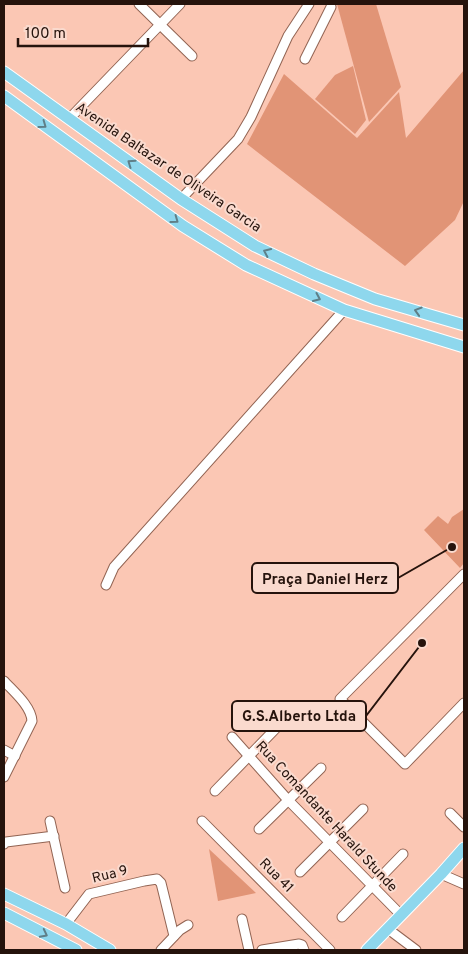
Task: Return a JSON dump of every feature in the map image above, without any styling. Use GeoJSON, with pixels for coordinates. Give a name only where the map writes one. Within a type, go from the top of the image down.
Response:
{"type":"FeatureCollection","features":[{"type":"Feature","properties":{"kind":"main road","name":"Avenida Baltazar de Oliveira Garcia"},"geometry":{"type":"LineString","coordinates":[[8,75],[181,198],[255,246],[314,274],[375,299],[464,325]]}},
{"type":"Feature","properties":{"kind":"main road"},"geometry":{"type":"LineString","coordinates":[[4,90],[8,75]]}},
{"type":"Feature","properties":{"kind":"main road"},"geometry":{"type":"LineString","coordinates":[[4,96],[191,231],[246,265],[344,310],[464,347]]}},
{"type":"Feature","properties":{"kind":"main road"},"geometry":{"type":"LineString","coordinates":[[367,950],[464,848]]}},
{"type":"Feature","properties":{"kind":"main road"},"geometry":{"type":"LineString","coordinates":[[4,895],[66,924],[110,950]]}},
{"type":"Feature","properties":{"kind":"main road"},"geometry":{"type":"LineString","coordinates":[[4,913],[76,950]]}},
{"type":"Feature","properties":{"kind":"street"},"geometry":{"type":"LineString","coordinates":[[139,4],[192,56]]}},
{"type":"Feature","properties":{"kind":"street"},"geometry":{"type":"LineString","coordinates":[[69,119],[180,4]]}},
{"type":"Feature","properties":{"kind":"street"},"geometry":{"type":"LineString","coordinates":[[181,198],[238,139],[259,100],[288,36],[309,4]]}},
{"type":"Feature","properties":{"kind":"street"},"geometry":{"type":"LineString","coordinates":[[305,59],[331,8]]}},
{"type":"Feature","properties":{"kind":"street"},"geometry":{"type":"LineString","coordinates":[[106,585],[114,567],[344,310]]}},
{"type":"Feature","properties":{"kind":"street"},"geometry":{"type":"LineString","coordinates":[[462,578],[340,700],[405,764],[464,703]]}},
{"type":"Feature","properties":{"kind":"street"},"geometry":{"type":"LineString","coordinates":[[4,681],[32,714],[32,721],[4,777]]}},
{"type":"Feature","properties":{"kind":"street"},"geometry":{"type":"LineString","coordinates":[[216,791],[284,720]]}},
{"type":"Feature","properties":{"kind":"street","name":"Rua Comandante Harald Stunde"},"geometry":{"type":"LineString","coordinates":[[232,737],[288,800],[401,915]]}},
{"type":"Feature","properties":{"kind":"street"},"geometry":{"type":"LineString","coordinates":[[4,750],[15,756]]}},
{"type":"Feature","properties":{"kind":"street"},"geometry":{"type":"LineString","coordinates":[[259,830],[321,768]]}},
{"type":"Feature","properties":{"kind":"street"},"geometry":{"type":"LineString","coordinates":[[300,872],[363,809]]}},
{"type":"Feature","properties":{"kind":"street"},"geometry":{"type":"LineString","coordinates":[[450,813],[464,826]]}},
{"type":"Feature","properties":{"kind":"street"},"geometry":{"type":"LineString","coordinates":[[50,821],[65,888]]}},
{"type":"Feature","properties":{"kind":"street","name":"Rua 41"},"geometry":{"type":"LineString","coordinates":[[202,821],[330,950]]}},
{"type":"Feature","properties":{"kind":"street"},"geometry":{"type":"LineString","coordinates":[[4,844],[6,842],[54,836]]}},
{"type":"Feature","properties":{"kind":"street"},"geometry":{"type":"LineString","coordinates":[[342,917],[404,854]]}},
{"type":"Feature","properties":{"kind":"street"},"geometry":{"type":"LineString","coordinates":[[440,874],[464,884]]}},
{"type":"Feature","properties":{"kind":"street","name":"Rua 9"},"geometry":{"type":"LineString","coordinates":[[66,924],[89,894],[157,879],[161,883],[174,936]]}},
{"type":"Feature","properties":{"kind":"street"},"geometry":{"type":"LineString","coordinates":[[242,919],[249,950]]}},
{"type":"Feature","properties":{"kind":"street"},"geometry":{"type":"LineString","coordinates":[[160,950],[188,924]]}},
{"type":"Feature","properties":{"kind":"street"},"geometry":{"type":"LineString","coordinates":[[388,929],[416,950]]}},
{"type":"Feature","properties":{"kind":"street"},"geometry":{"type":"LineString","coordinates":[[376,950],[380,938]]}},
{"type":"Feature","properties":{"kind":"street"},"geometry":{"type":"LineString","coordinates":[[262,950],[299,944],[302,945],[304,950]]}},
{"type":"Feature","properties":{"kind":"shaded area"},"geometry":{"type":"Polygon","coordinates":[[[337,4],[376,4],[401,87],[369,122],[337,4]]]}},
{"type":"Feature","properties":{"kind":"shaded area"},"geometry":{"type":"Polygon","coordinates":[[[353,66],[366,120],[355,134],[315,99],[335,75],[353,66]]]}},
{"type":"Feature","properties":{"kind":"shaded area"},"geometry":{"type":"Polygon","coordinates":[[[464,70],[464,201],[455,220],[405,266],[247,144],[284,74],[357,138],[399,92],[406,138],[464,70]]]}},
{"type":"Feature","properties":{"kind":"shaded area"},"geometry":{"type":"Polygon","coordinates":[[[464,509],[464,563],[460,568],[424,530],[438,516],[448,524],[452,517],[464,509]]]}},
{"type":"Feature","properties":{"kind":"shaded area"},"geometry":{"type":"Polygon","coordinates":[[[209,849],[256,893],[218,901],[209,849]]]}},
{"type":"Feature","properties":{"kind":"place","name":"Praça Daniel Herz"},"geometry":{"type":"Point","coordinates":[452,547]}},
{"type":"Feature","properties":{"kind":"place","name":"G.S.Alberto Ltda"},"geometry":{"type":"Point","coordinates":[422,643]}}]}
